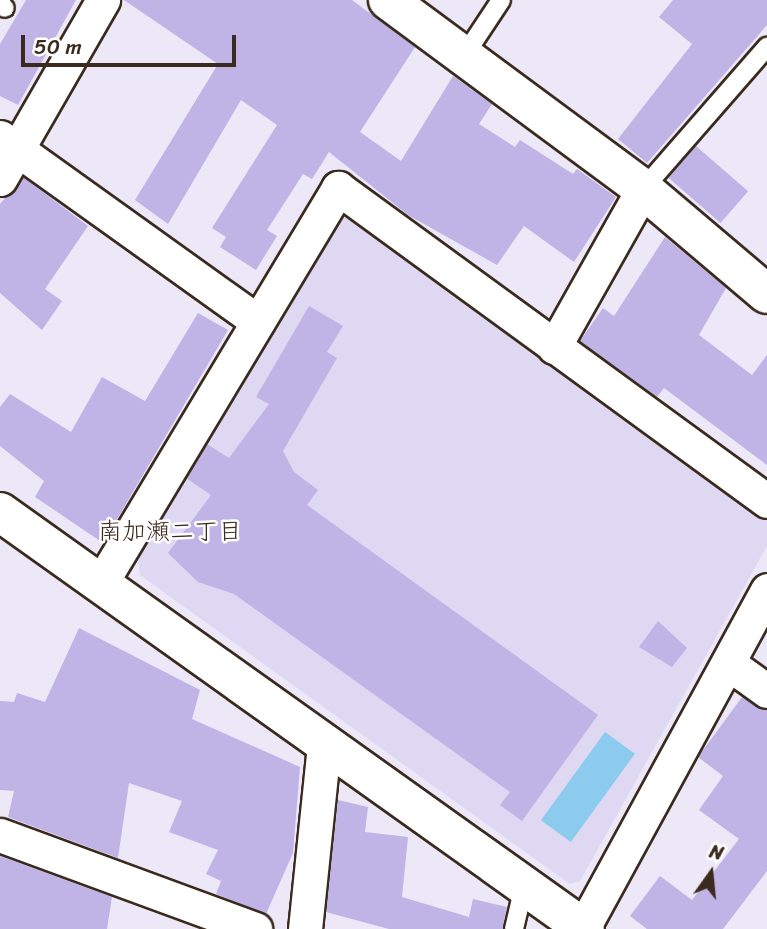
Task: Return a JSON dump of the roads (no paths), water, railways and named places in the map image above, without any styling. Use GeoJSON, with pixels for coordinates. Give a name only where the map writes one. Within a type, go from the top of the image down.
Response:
{"type":"FeatureCollection","features":[{"type":"Feature","properties":{"kind":"street"},"geometry":{"type":"LineString","coordinates":[[0,179],[8,143],[103,0]]}},
{"type":"Feature","properties":{"kind":"street"},"geometry":{"type":"LineString","coordinates":[[388,0],[643,189],[767,294]]}},
{"type":"Feature","properties":{"kind":"street"},"geometry":{"type":"LineString","coordinates":[[8,143],[258,323]]}},
{"type":"Feature","properties":{"kind":"street"},"geometry":{"type":"LineString","coordinates":[[101,583],[338,188],[767,501]]}},
{"type":"Feature","properties":{"kind":"street"},"geometry":{"type":"LineString","coordinates":[[554,346],[643,189]]}},
{"type":"Feature","properties":{"kind":"street"},"geometry":{"type":"LineString","coordinates":[[0,512],[584,928],[767,590]]}},
{"type":"Feature","properties":{"kind":"street"},"geometry":{"type":"LineString","coordinates":[[728,663],[767,691]]}},
{"type":"Feature","properties":{"kind":"street"},"geometry":{"type":"LineString","coordinates":[[310,928],[324,744]]}},
{"type":"Feature","properties":{"kind":"street"},"geometry":{"type":"LineString","coordinates":[[0,835],[255,929]]}},
{"type":"Feature","properties":{"kind":"lane"},"geometry":{"type":"LineString","coordinates":[[464,56],[501,0]]}},
{"type":"Feature","properties":{"kind":"lane"},"geometry":{"type":"LineString","coordinates":[[643,189],[767,47]]}},
{"type":"Feature","properties":{"kind":"lane"},"geometry":{"type":"LineString","coordinates":[[514,929],[524,886]]}},
{"type":"Feature","properties":{"kind":"water"},"geometry":{"type":"Polygon","coordinates":[[[605,732],[635,754],[571,842],[541,820],[605,732]]]}},
{"type":"Feature","properties":{"kind":"district","name":"南加瀬二丁目"},"geometry":{"type":"Point","coordinates":[170,532]}}]}
